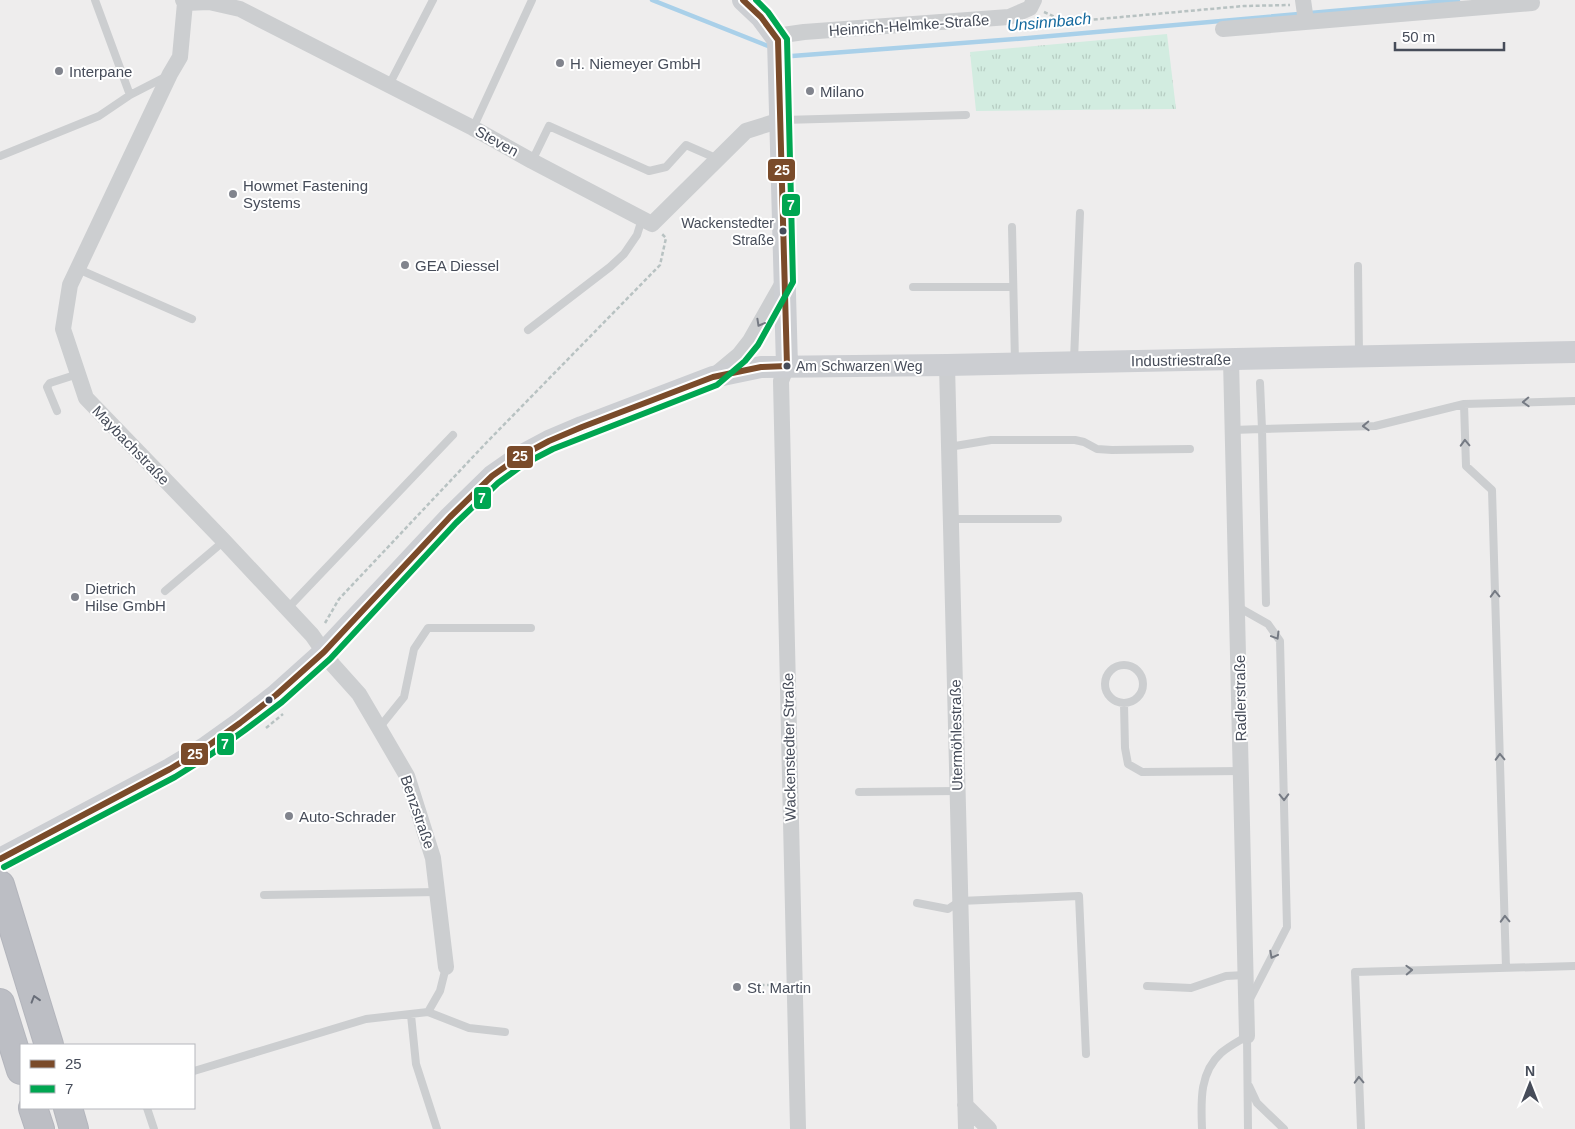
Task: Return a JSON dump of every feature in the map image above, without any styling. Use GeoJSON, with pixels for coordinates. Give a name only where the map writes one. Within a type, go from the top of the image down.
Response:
{"type":"FeatureCollection","features":[{"type":"Feature","properties":{"kind":"highway"},"geometry":{"type":"LineString","coordinates":[[0,885],[49,1044]]}},
{"type":"Feature","properties":{"kind":"highway"},"geometry":{"type":"LineString","coordinates":[[0,1003],[20,1067]]}},
{"type":"Feature","properties":{"kind":"highway"},"geometry":{"type":"LineString","coordinates":[[33,1109],[40,1129]]}},
{"type":"Feature","properties":{"kind":"highway"},"geometry":{"type":"LineString","coordinates":[[68,1109],[74,1129]]}},
{"type":"Feature","properties":{"kind":"street"},"geometry":{"type":"LineString","coordinates":[[0,859],[170,769],[204,748],[269,700],[324,652],[450,517],[492,476],[519,458],[550,441],[713,377],[760,366],[787,366],[778,44],[761,17],[743,0]]}},
{"type":"Feature","properties":{"kind":"street","name":"Steven"},"geometry":{"type":"LineString","coordinates":[[184,1],[209,2],[240,9],[473,128],[642,219]]}},
{"type":"Feature","properties":{"kind":"street","name":"Maybachstraße"},"geometry":{"type":"LineString","coordinates":[[184,1],[180,57],[170,74],[70,285],[64,329],[86,398],[224,541],[312,635],[324,652]]}},
{"type":"Feature","properties":{"kind":"street"},"geometry":{"type":"LineString","coordinates":[[1223,29],[1304,7],[1532,3]]}},
{"type":"Feature","properties":{"kind":"street","name":"Heinrich-Helmke-Straße"},"geometry":{"type":"LineString","coordinates":[[778,44],[804,32],[1009,17],[1032,4]]}},
{"type":"Feature","properties":{"kind":"street"},"geometry":{"type":"LineString","coordinates":[[642,219],[652,224],[746,131],[780,120]]}},
{"type":"Feature","properties":{"kind":"street"},"geometry":{"type":"LineString","coordinates":[[713,377],[739,355],[750,342],[784,281]]}},
{"type":"Feature","properties":{"kind":"street","name":"Industriestraße"},"geometry":{"type":"LineString","coordinates":[[787,366],[1015,364],[1575,352]]}},
{"type":"Feature","properties":{"kind":"street","name":"Radlerstraße"},"geometry":{"type":"LineString","coordinates":[[1231,360],[1247,1036]]}},
{"type":"Feature","properties":{"kind":"street","name":"Utermöhlestraße"},"geometry":{"type":"LineString","coordinates":[[947,365],[966,1129]]}},
{"type":"Feature","properties":{"kind":"street","name":"Wackenstedter Straße"},"geometry":{"type":"LineString","coordinates":[[787,366],[780,381],[798,1129]]}},
{"type":"Feature","properties":{"kind":"street","name":"Benzstraße"},"geometry":{"type":"LineString","coordinates":[[324,652],[359,694],[407,776],[433,858],[446,967]]}},
{"type":"Feature","properties":{"kind":"street"},"geometry":{"type":"LineString","coordinates":[[965,1105],[989,1129]]}},
{"type":"Feature","properties":{"kind":"lane"},"geometry":{"type":"LineString","coordinates":[[95,0],[130,95]]}},
{"type":"Feature","properties":{"kind":"lane"},"geometry":{"type":"LineString","coordinates":[[389,85],[433,0]]}},
{"type":"Feature","properties":{"kind":"lane"},"geometry":{"type":"LineString","coordinates":[[473,128],[532,0]]}},
{"type":"Feature","properties":{"kind":"lane"},"geometry":{"type":"LineString","coordinates":[[0,156],[99,116],[130,95],[170,74]]}},
{"type":"Feature","properties":{"kind":"lane"},"geometry":{"type":"LineString","coordinates":[[780,120],[966,115]]}},
{"type":"Feature","properties":{"kind":"lane"},"geometry":{"type":"LineString","coordinates":[[532,161],[549,126],[650,171],[666,167],[686,145],[718,159]]}},
{"type":"Feature","properties":{"kind":"lane"},"geometry":{"type":"LineString","coordinates":[[1074,362],[1080,213]]}},
{"type":"Feature","properties":{"kind":"lane"},"geometry":{"type":"LineString","coordinates":[[528,330],[610,267],[624,254],[638,235],[642,219]]}},
{"type":"Feature","properties":{"kind":"lane"},"geometry":{"type":"LineString","coordinates":[[1012,227],[1015,364]]}},
{"type":"Feature","properties":{"kind":"lane"},"geometry":{"type":"LineString","coordinates":[[1358,266],[1359,357]]}},
{"type":"Feature","properties":{"kind":"lane"},"geometry":{"type":"LineString","coordinates":[[78,269],[192,319]]}},
{"type":"Feature","properties":{"kind":"lane"},"geometry":{"type":"LineString","coordinates":[[913,287],[1013,287]]}},
{"type":"Feature","properties":{"kind":"lane"},"geometry":{"type":"LineString","coordinates":[[57,411],[47,387],[50,383],[78,374]]}},
{"type":"Feature","properties":{"kind":"lane"},"geometry":{"type":"LineString","coordinates":[[1260,383],[1266,603]]}},
{"type":"Feature","properties":{"kind":"lane"},"geometry":{"type":"LineString","coordinates":[[1233,430],[1375,426],[1464,404],[1575,401]]}},
{"type":"Feature","properties":{"kind":"lane"},"geometry":{"type":"LineString","coordinates":[[1464,404],[1466,466],[1492,490],[1506,968]]}},
{"type":"Feature","properties":{"kind":"lane"},"geometry":{"type":"LineString","coordinates":[[287,609],[453,435]]}},
{"type":"Feature","properties":{"kind":"lane"},"geometry":{"type":"LineString","coordinates":[[949,447],[991,440],[1075,440],[1097,448],[1112,450],[1190,448]]}},
{"type":"Feature","properties":{"kind":"lane"},"geometry":{"type":"LineString","coordinates":[[951,519],[1058,520]]}},
{"type":"Feature","properties":{"kind":"lane"},"geometry":{"type":"LineString","coordinates":[[165,591],[224,541]]}},
{"type":"Feature","properties":{"kind":"lane"},"geometry":{"type":"LineString","coordinates":[[1238,607],[1268,624],[1280,641],[1288,927],[1246,1006]]}},
{"type":"Feature","properties":{"kind":"lane"},"geometry":{"type":"LineString","coordinates":[[379,728],[404,697],[414,649],[428,628],[531,628]]}},
{"type":"Feature","properties":{"kind":"lane"},"geometry":{"type":"LineString","coordinates":[[1124,665],[1131,666],[1137,671],[1142,677],[1143,684],[1142,692],[1138,698],[1124,704],[1110,698],[1104,685],[1110,671],[1124,665]]}},
{"type":"Feature","properties":{"kind":"lane"},"geometry":{"type":"LineString","coordinates":[[1124,704],[1125,748],[1128,764],[1142,772],[1241,770]]}},
{"type":"Feature","properties":{"kind":"lane"},"geometry":{"type":"LineString","coordinates":[[859,792],[958,791]]}},
{"type":"Feature","properties":{"kind":"lane"},"geometry":{"type":"LineString","coordinates":[[264,895],[437,892]]}},
{"type":"Feature","properties":{"kind":"lane"},"geometry":{"type":"LineString","coordinates":[[917,903],[948,909],[960,901],[1079,896],[1086,1054]]}},
{"type":"Feature","properties":{"kind":"lane"},"geometry":{"type":"LineString","coordinates":[[1361,1129],[1355,972],[1575,966]]}},
{"type":"Feature","properties":{"kind":"lane"},"geometry":{"type":"LineString","coordinates":[[428,1012],[440,991],[446,967]]}},
{"type":"Feature","properties":{"kind":"lane"},"geometry":{"type":"LineString","coordinates":[[1147,986],[1191,988],[1226,976],[1245,975]]}},
{"type":"Feature","properties":{"kind":"lane"},"geometry":{"type":"LineString","coordinates":[[195,1071],[366,1019],[428,1012],[468,1028],[505,1032]]}},
{"type":"Feature","properties":{"kind":"lane"},"geometry":{"type":"LineString","coordinates":[[411,1015],[416,1064],[437,1129]]}},
{"type":"Feature","properties":{"kind":"lane"},"geometry":{"type":"LineString","coordinates":[[1247,1036],[1248,1129]]}},
{"type":"Feature","properties":{"kind":"lane"},"geometry":{"type":"LineString","coordinates":[[1202,1129],[1201,1096],[1206,1077],[1220,1054],[1247,1036]]}},
{"type":"Feature","properties":{"kind":"lane"},"geometry":{"type":"LineString","coordinates":[[1247,1082],[1257,1103],[1284,1129]]}},
{"type":"Feature","properties":{"kind":"lane"},"geometry":{"type":"LineString","coordinates":[[147,1109],[154,1129]]}},
{"type":"Feature","properties":{"kind":"path"},"geometry":{"type":"LineString","coordinates":[[1032,4],[1066,22],[1244,6],[1304,7]]}},
{"type":"Feature","properties":{"kind":"path"},"geometry":{"type":"LineString","coordinates":[[324,624],[339,599],[487,442],[660,265],[666,238]]}},
{"type":"Feature","properties":{"kind":"path"},"geometry":{"type":"LineString","coordinates":[[262,731],[276,722],[288,709]]}},
{"type":"Feature","properties":{"kind":"path"},"geometry":{"type":"LineString","coordinates":[[754,985],[795,984]]}},
{"type":"Feature","properties":{"kind":"green space"},"geometry":{"type":"Polygon","coordinates":[[[1167,34],[1176,109],[976,111],[970,52],[1167,34]]]}},
{"type":"Feature","properties":{"kind":"waterway","name":"Unsinnbach"},"geometry":{"type":"LineString","coordinates":[[652,0],[773,48]]}},
{"type":"Feature","properties":{"kind":"waterway","name":"Unsinnbach"},"geometry":{"type":"LineString","coordinates":[[784,52],[792,56],[1028,38],[1458,0]]}},
{"type":"Feature","properties":{"kind":"transit line","name":"25"},"geometry":{"type":"LineString","coordinates":[[0,859],[170,769],[205,748],[240,723],[276,695],[324,652],[450,517],[492,476],[519,457],[549,441],[582,427],[713,377],[761,367],[787,366],[778,40],[761,17],[743,0]]}},
{"type":"Feature","properties":{"kind":"transit line","name":"7"},"geometry":{"type":"LineString","coordinates":[[4,867],[175,777],[210,755],[282,702],[330,659],[456,523],[498,483],[524,464],[553,449],[717,385],[745,361],[758,345],[793,282],[787,39],[768,12],[756,0]]}},
{"type":"Feature","properties":{"kind":"place","name":"H. Niemeyer GmbH"},"geometry":{"type":"Point","coordinates":[560,63]}},
{"type":"Feature","properties":{"kind":"place","name":"Interpane"},"geometry":{"type":"Point","coordinates":[59,71]}},
{"type":"Feature","properties":{"kind":"place","name":"Milano"},"geometry":{"type":"Point","coordinates":[810,91]}},
{"type":"Feature","properties":{"kind":"place","name":"Howmet Fastening Systems"},"geometry":{"type":"Point","coordinates":[233,194]}},
{"type":"Feature","properties":{"kind":"place","name":"Wackenstedter Straße"},"geometry":{"type":"Point","coordinates":[783,231]}},
{"type":"Feature","properties":{"kind":"place","name":"GEA Diessel"},"geometry":{"type":"Point","coordinates":[405,265]}},
{"type":"Feature","properties":{"kind":"place","name":"Am Schwarzen Weg"},"geometry":{"type":"Point","coordinates":[787,366]}},
{"type":"Feature","properties":{"kind":"place","name":"Dietrich Hilse GmbH"},"geometry":{"type":"Point","coordinates":[75,597]}},
{"type":"Feature","properties":{"kind":"place","name":"Auto-Schrader"},"geometry":{"type":"Point","coordinates":[289,816]}},
{"type":"Feature","properties":{"kind":"place","name":"St. Martin"},"geometry":{"type":"Point","coordinates":[737,987]}}]}
